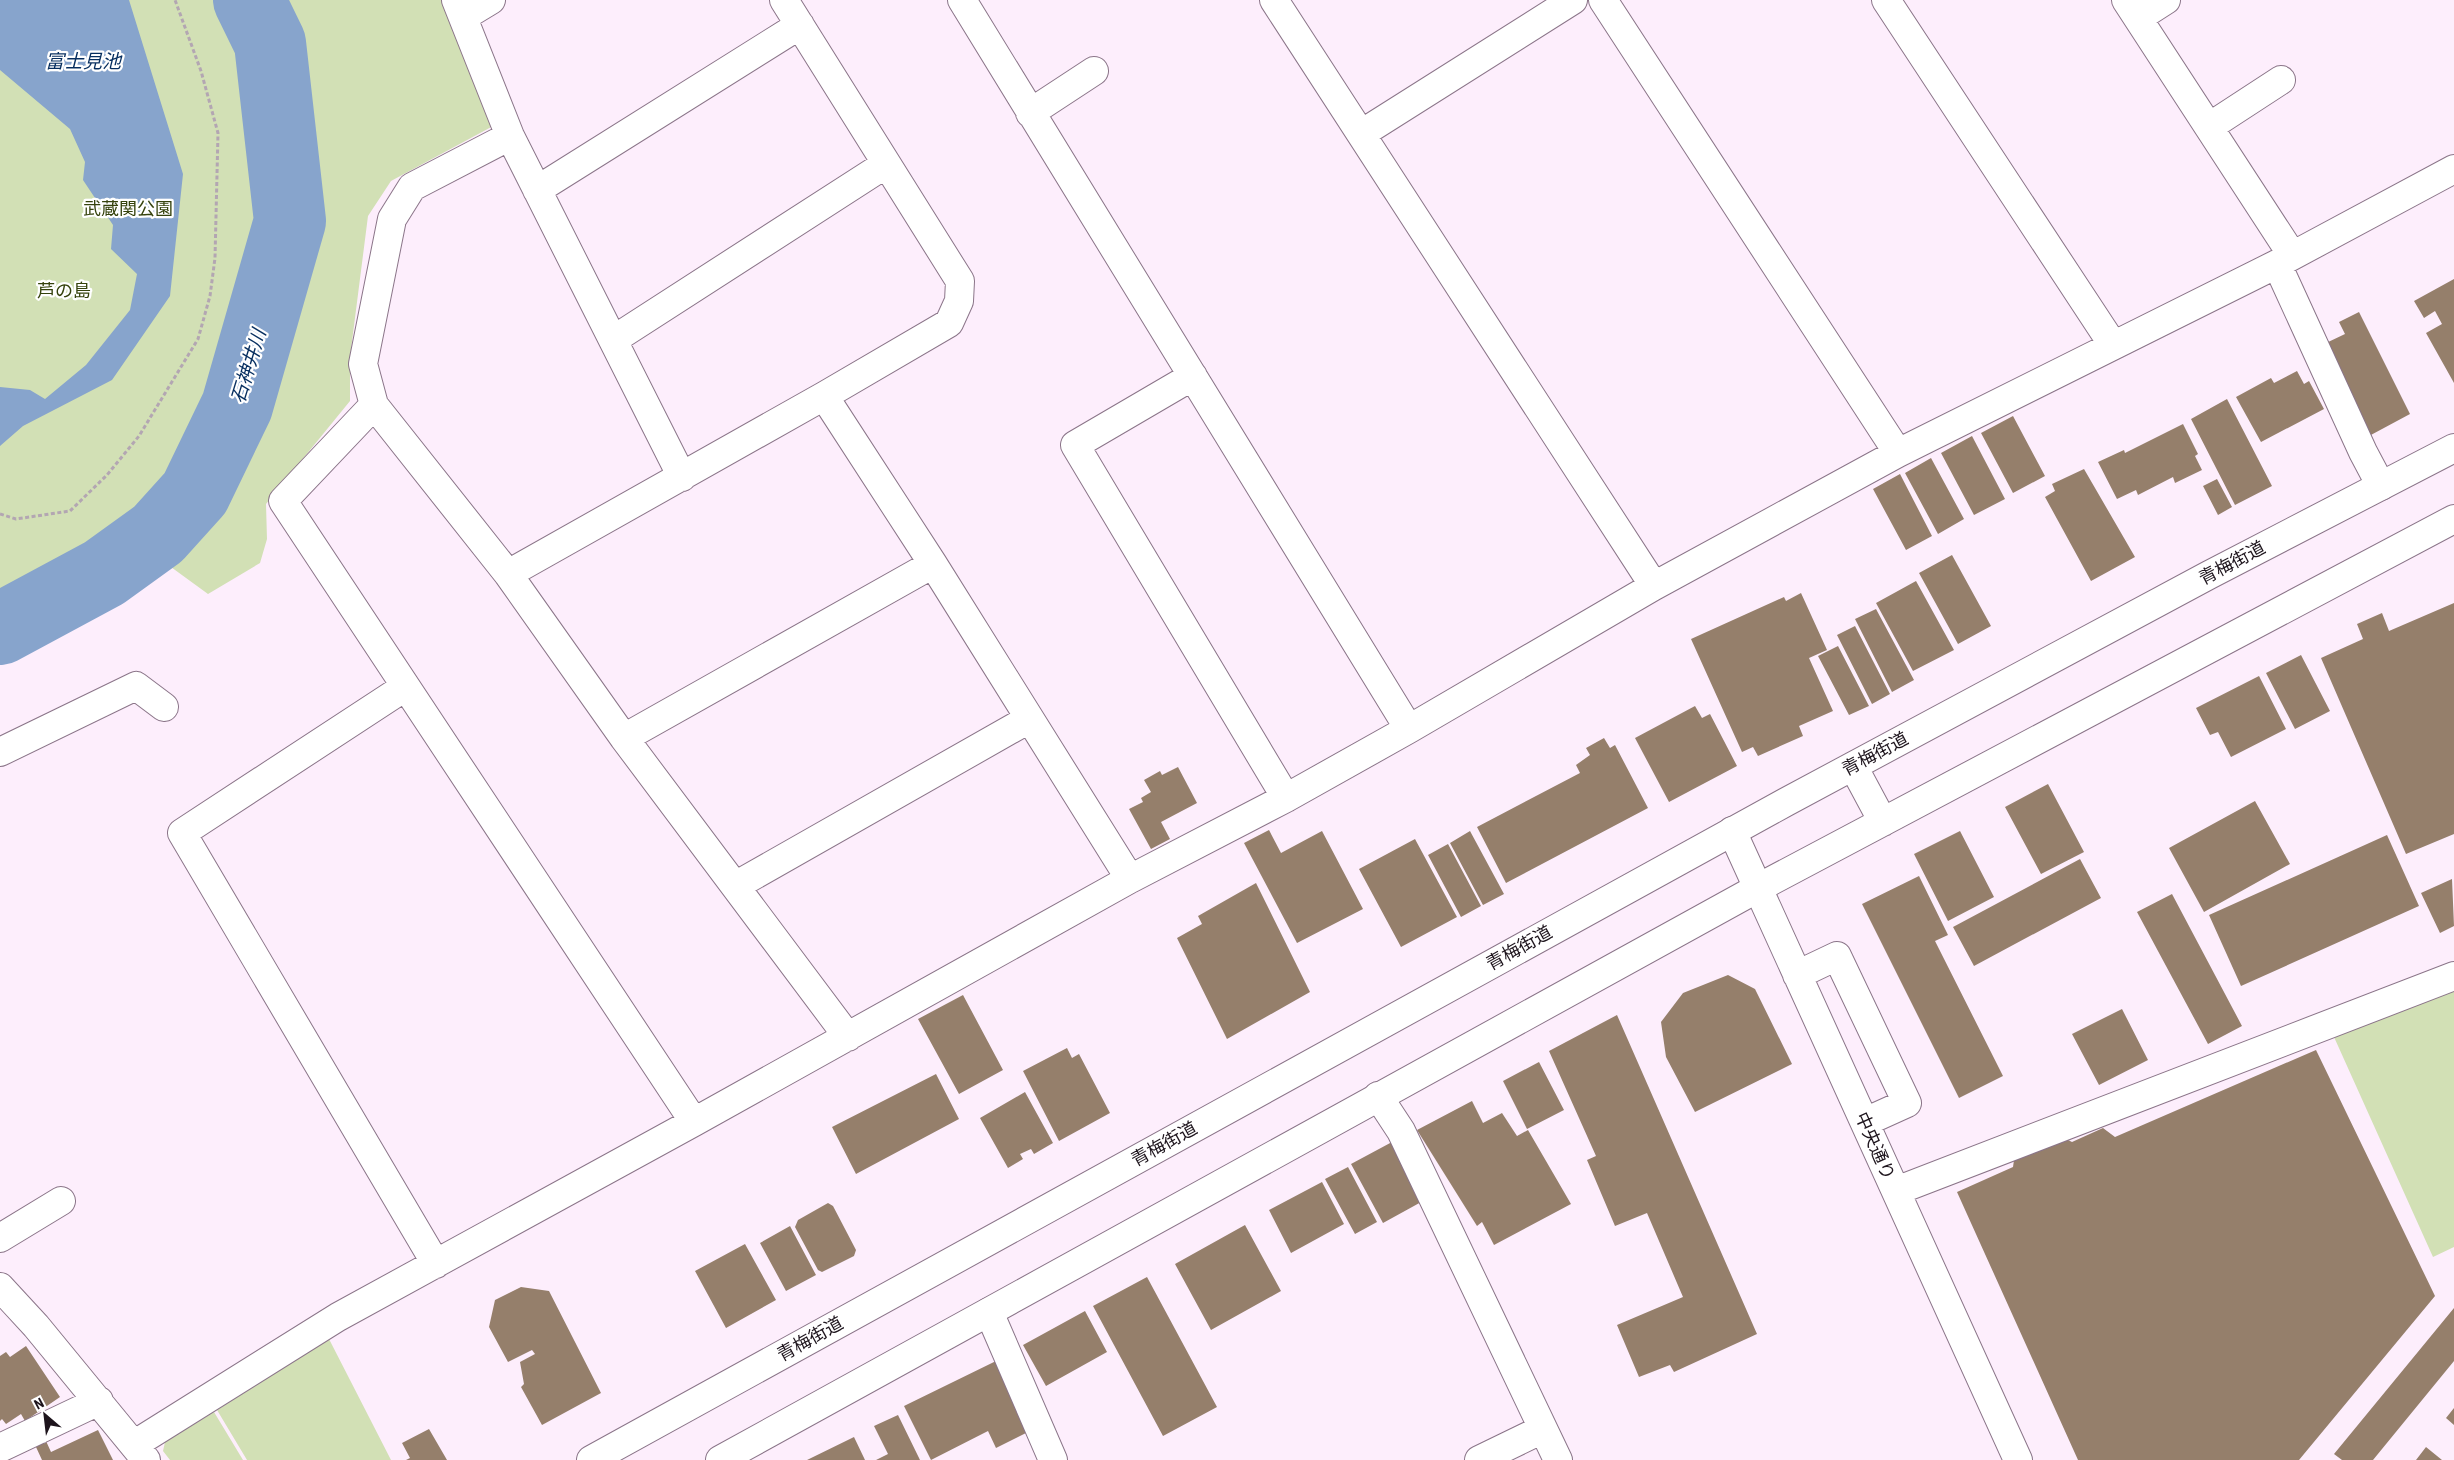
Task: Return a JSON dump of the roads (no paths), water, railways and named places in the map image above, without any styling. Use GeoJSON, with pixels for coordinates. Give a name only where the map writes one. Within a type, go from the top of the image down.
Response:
{"type":"FeatureCollection","features":[{"type":"Feature","properties":{"kind":"street"},"geometry":{"type":"LineString","coordinates":[[491,0],[459,9],[510,136],[682,477]]}},
{"type":"Feature","properties":{"kind":"street"},"geometry":{"type":"LineString","coordinates":[[508,574],[682,477],[949,323],[959,301],[960,281],[784,0]]}},
{"type":"Feature","properties":{"kind":"street"},"geometry":{"type":"LineString","coordinates":[[962,0],[1409,729]]}},
{"type":"Feature","properties":{"kind":"street"},"geometry":{"type":"LineString","coordinates":[[1274,0],[1654,586]]}},
{"type":"Feature","properties":{"kind":"street"},"geometry":{"type":"LineString","coordinates":[[1361,134],[1573,0]]}},
{"type":"Feature","properties":{"kind":"street"},"geometry":{"type":"LineString","coordinates":[[1603,0],[1898,453]]}},
{"type":"Feature","properties":{"kind":"street"},"geometry":{"type":"LineString","coordinates":[[1886,0],[2113,345]]}},
{"type":"Feature","properties":{"kind":"street"},"geometry":{"type":"LineString","coordinates":[[2166,0],[2132,9],[2209,127],[2285,260],[2363,452],[2381,486]]}},
{"type":"Feature","properties":{"kind":"street"},"geometry":{"type":"LineString","coordinates":[[538,190],[800,25]]}},
{"type":"Feature","properties":{"kind":"street"},"geometry":{"type":"LineString","coordinates":[[1030,113],[1094,71]]}},
{"type":"Feature","properties":{"kind":"street"},"geometry":{"type":"LineString","coordinates":[[2209,127],[2282,80]]}},
{"type":"Feature","properties":{"kind":"street"},"geometry":{"type":"LineString","coordinates":[[510,136],[412,187],[392,219],[363,364],[374,405],[508,574],[624,738],[848,1037]]}},
{"type":"Feature","properties":{"kind":"street"},"geometry":{"type":"LineString","coordinates":[[613,340],[886,164]]}},
{"type":"Feature","properties":{"kind":"street"},"geometry":{"type":"LineString","coordinates":[[0,1287],[36,1326],[140,1452],[338,1317],[1130,880],[1286,798],[1409,729],[1654,586],[1898,453],[2285,260],[2454,169]]}},
{"type":"Feature","properties":{"kind":"street"},"geometry":{"type":"LineString","coordinates":[[1193,376],[1075,445],[1286,798]]}},
{"type":"Feature","properties":{"kind":"street"},"geometry":{"type":"LineString","coordinates":[[824,396],[934,564],[1028,720],[1130,880]]}},
{"type":"Feature","properties":{"kind":"street"},"geometry":{"type":"LineString","coordinates":[[374,405],[284,501],[405,687],[694,1122]]}},
{"type":"Feature","properties":{"kind":"street","name":"青梅街道"},"geometry":{"type":"LineString","coordinates":[[590,1460],[1732,831],[2209,575],[2454,448]]}},
{"type":"Feature","properties":{"kind":"street"},"geometry":{"type":"LineString","coordinates":[[720,1460],[1758,888],[2454,519]]}},
{"type":"Feature","properties":{"kind":"street"},"geometry":{"type":"LineString","coordinates":[[624,738],[934,564]]}},
{"type":"Feature","properties":{"kind":"street"},"geometry":{"type":"LineString","coordinates":[[0,752],[136,686],[164,707]]}},
{"type":"Feature","properties":{"kind":"street"},"geometry":{"type":"LineString","coordinates":[[405,687],[182,833],[436,1264]]}},
{"type":"Feature","properties":{"kind":"street"},"geometry":{"type":"LineString","coordinates":[[735,886],[1028,720]]}},
{"type":"Feature","properties":{"kind":"street"},"geometry":{"type":"LineString","coordinates":[[1853,766],[1883,822]]}},
{"type":"Feature","properties":{"kind":"street","name":"中央通り"},"geometry":{"type":"LineString","coordinates":[[1732,831],[2018,1460]]}},
{"type":"Feature","properties":{"kind":"street"},"geometry":{"type":"LineString","coordinates":[[1797,975],[1838,956],[1907,1104],[1865,1122]]}},
{"type":"Feature","properties":{"kind":"street"},"geometry":{"type":"LineString","coordinates":[[1896,1191],[2454,976]]}},
{"type":"Feature","properties":{"kind":"street"},"geometry":{"type":"LineString","coordinates":[[1378,1096],[1401,1131],[1558,1460]]}},
{"type":"Feature","properties":{"kind":"street"},"geometry":{"type":"LineString","coordinates":[[0,1238],[61,1201]]}},
{"type":"Feature","properties":{"kind":"street"},"geometry":{"type":"LineString","coordinates":[[990,1312],[1053,1460]]}},
{"type":"Feature","properties":{"kind":"street"},"geometry":{"type":"LineString","coordinates":[[0,1448],[98,1400]]}},
{"type":"Feature","properties":{"kind":"street"},"geometry":{"type":"LineString","coordinates":[[1479,1460],[1543,1429]]}},
{"type":"Feature","properties":{"kind":"water","name":"富士見池"},"geometry":{"type":"Polygon","coordinates":[[[0,0],[129,0],[183,174],[170,296],[112,380],[23,426],[0,446],[0,387],[30,390],[45,399],[86,365],[130,310],[137,274],[111,249],[113,225],[83,180],[85,162],[70,129],[0,70],[0,0]]]}},
{"type":"Feature","properties":{"kind":"waterway","name":"石神井川"},"geometry":{"type":"LineString","coordinates":[[0,629],[104,573],[158,534],[195,493],[237,406],[290,221],[270,43],[249,0]]}},
{"type":"Feature","properties":{"kind":"park label","name":"武蔵関公園"},"geometry":{"type":"Point","coordinates":[128,209]}},
{"type":"Feature","properties":{"kind":"park label","name":"芦の島"},"geometry":{"type":"Point","coordinates":[64,291]}}]}
